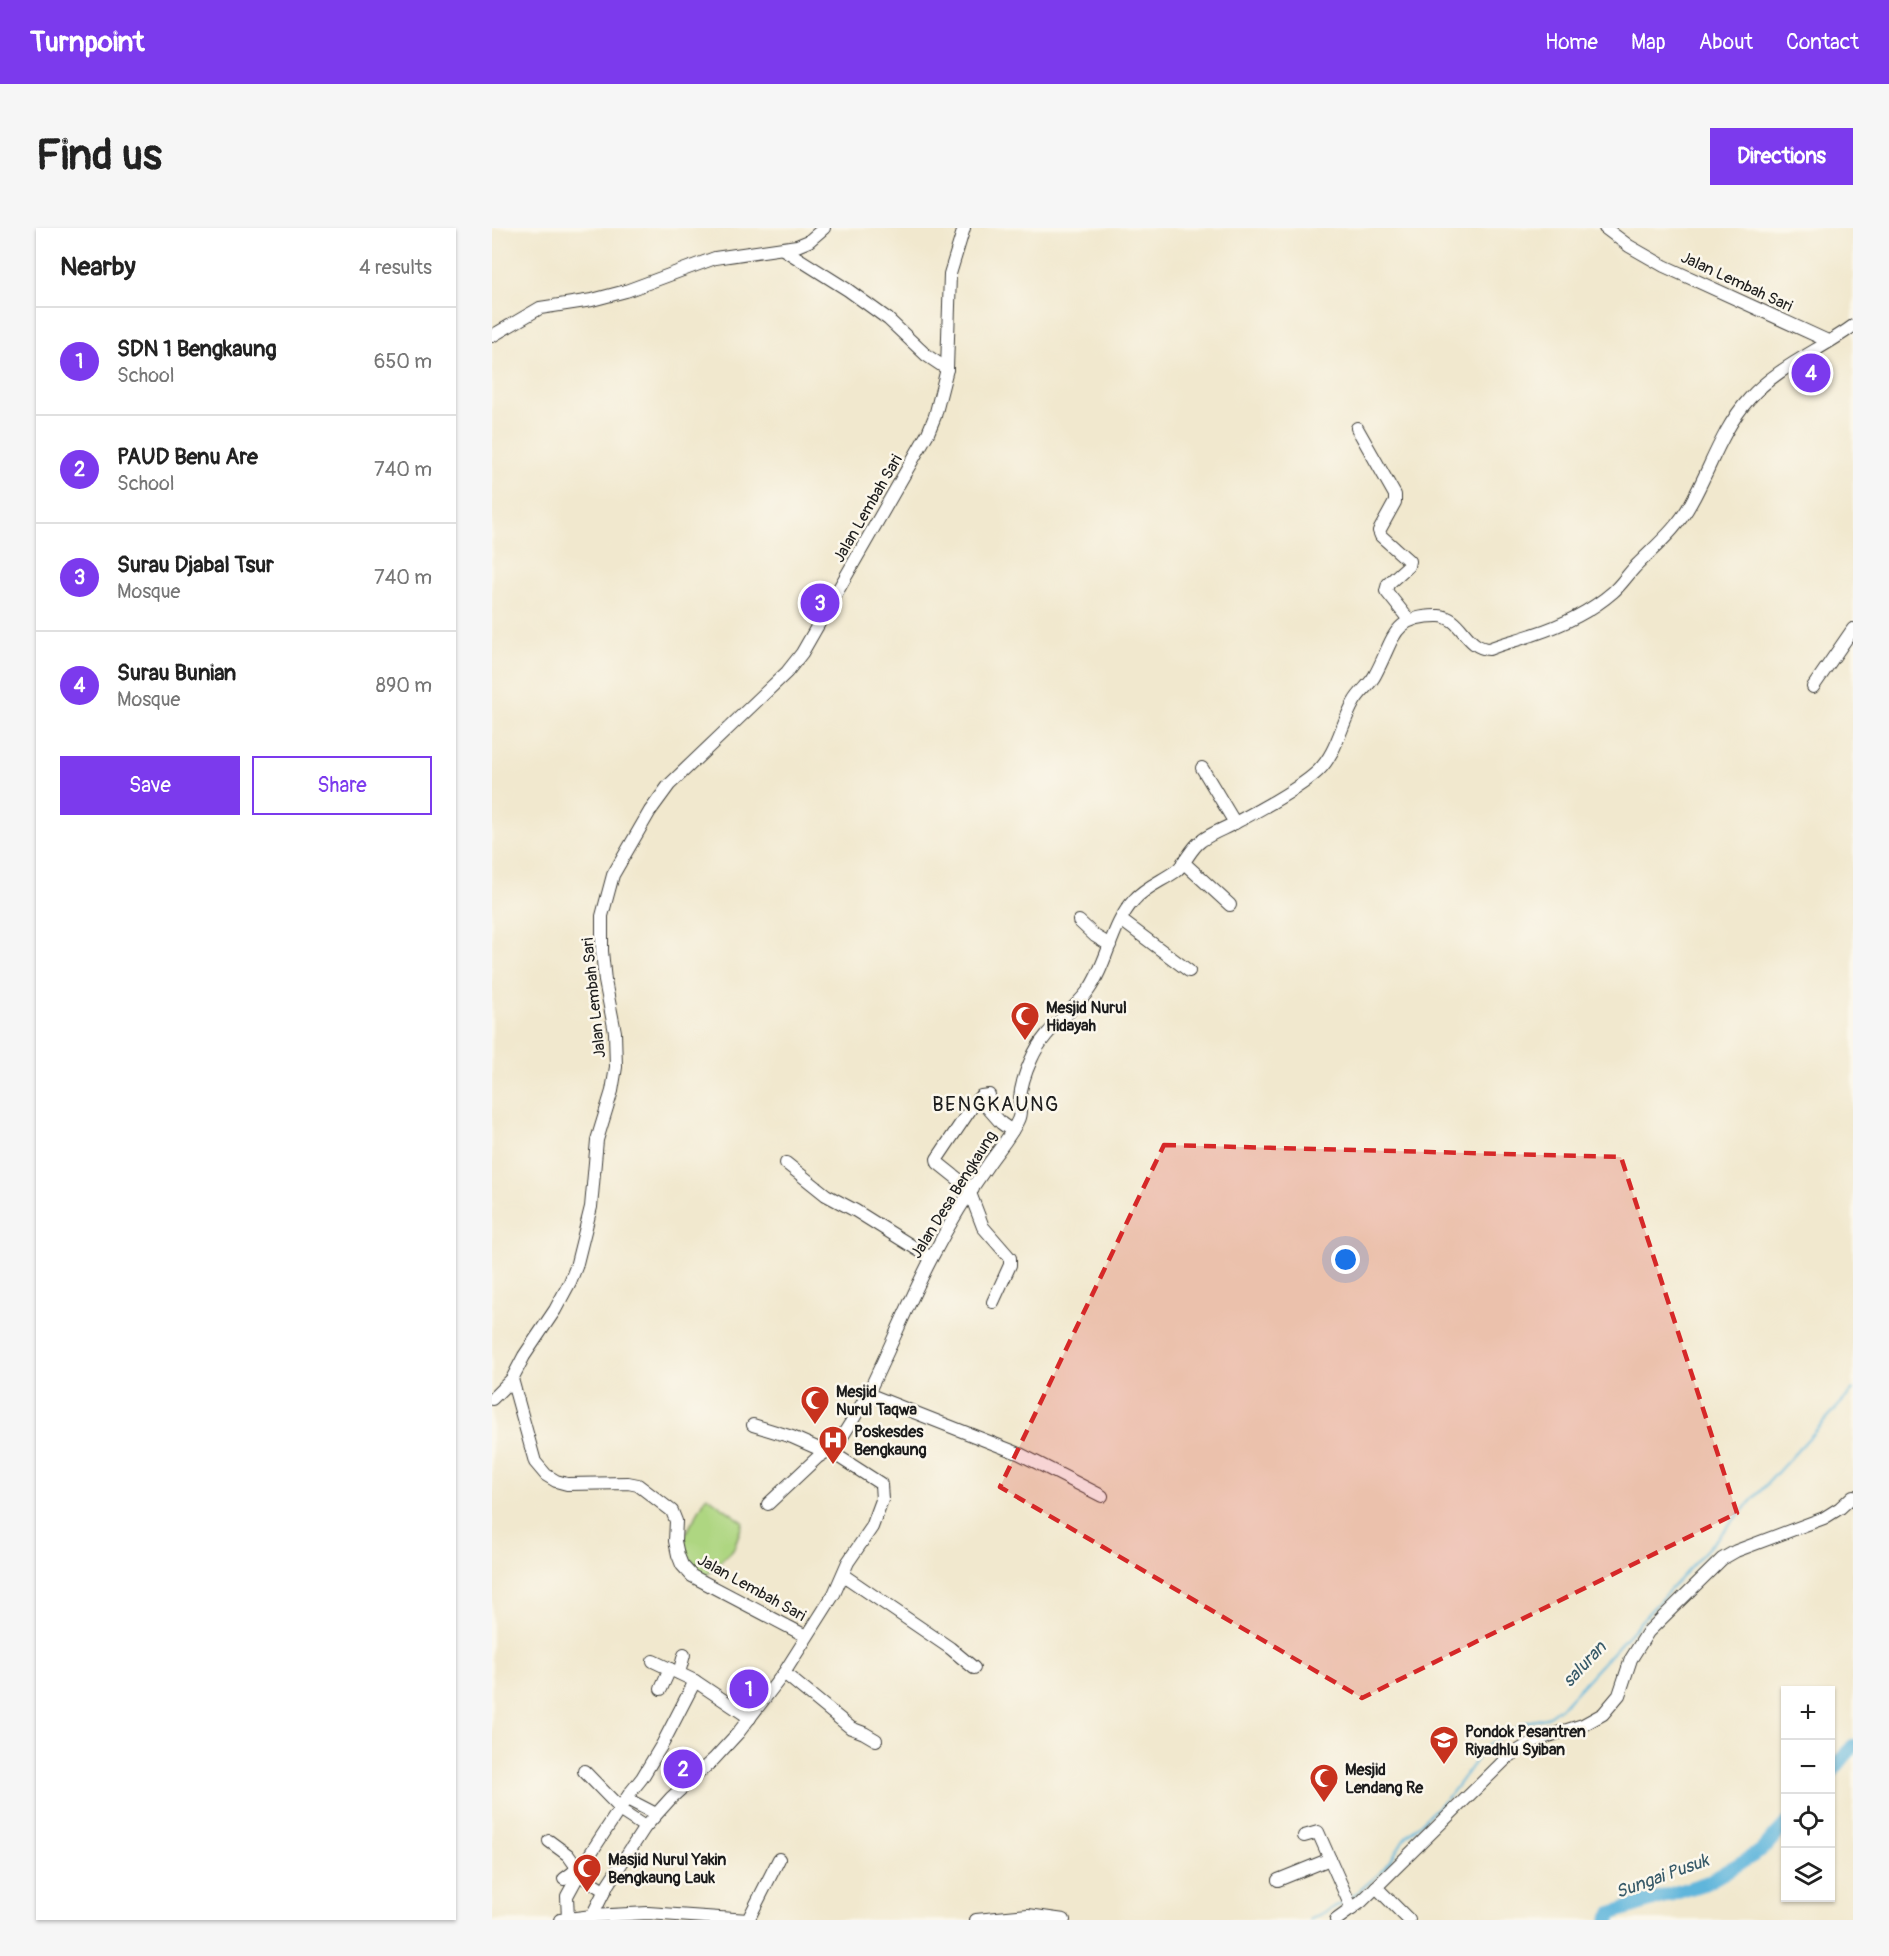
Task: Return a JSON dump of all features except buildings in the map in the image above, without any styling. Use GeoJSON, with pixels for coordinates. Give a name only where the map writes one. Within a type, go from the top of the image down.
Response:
{"type":"FeatureCollection","features":[{"type":"Feature","properties":{"kind":"street"},"geometry":{"type":"LineString","coordinates":[[492,336],[540,308],[592,300],[627,291],[715,258],[783,249],[809,241],[824,228]]}},
{"type":"Feature","properties":{"kind":"street","name":"Jalan Lembah Sari"},"geometry":{"type":"LineString","coordinates":[[806,1636],[692,1576],[678,1555],[675,1541],[676,1521],[672,1511],[638,1485],[628,1483],[567,1484],[546,1475],[535,1462],[512,1379],[570,1282],[591,1207],[597,1140],[612,1090],[616,1067],[615,1032],[602,951],[602,916],[613,875],[655,802],[669,785],[787,672],[802,652],[928,433],[935,416],[947,369],[950,274],[964,228]]}},
{"type":"Feature","properties":{"kind":"street","name":"Jalan Lembah Sari"},"geometry":{"type":"LineString","coordinates":[[1605,228],[1629,246],[1664,266],[1828,341]]}},
{"type":"Feature","properties":{"kind":"street"},"geometry":{"type":"LineString","coordinates":[[783,249],[848,290],[888,319],[926,356],[947,369]]}},
{"type":"Feature","properties":{"kind":"street"},"geometry":{"type":"LineString","coordinates":[[1357,428],[1395,495],[1395,502],[1379,531],[1381,536],[1409,561],[1408,567],[1389,584],[1386,591],[1409,620],[1435,616],[1448,618],[1456,623],[1463,634],[1485,649],[1534,634],[1587,611],[1614,592],[1633,568],[1669,536],[1677,525],[1691,503],[1725,435],[1748,400],[1769,381],[1853,326]]}},
{"type":"Feature","properties":{"kind":"street","name":"Jalan Desa Bengkaung"},"geometry":{"type":"LineString","coordinates":[[831,1452],[867,1394],[931,1258],[1020,1116],[1022,1090],[1036,1051],[1050,1029],[1088,991],[1121,920],[1136,897],[1175,871],[1202,840],[1304,782],[1321,768],[1333,751],[1347,715],[1358,695],[1375,676],[1396,632],[1409,620]]}},
{"type":"Feature","properties":{"kind":"street"},"geometry":{"type":"LineString","coordinates":[[1813,687],[1853,629]]}},
{"type":"Feature","properties":{"kind":"street"},"geometry":{"type":"LineString","coordinates":[[1202,768],[1224,801],[1235,823]]}},
{"type":"Feature","properties":{"kind":"street"},"geometry":{"type":"LineString","coordinates":[[1183,862],[1230,905]]}},
{"type":"Feature","properties":{"kind":"street"},"geometry":{"type":"LineString","coordinates":[[1121,920],[1189,971]]}},
{"type":"Feature","properties":{"kind":"street"},"geometry":{"type":"LineString","coordinates":[[1079,921],[1095,936],[1110,945]]}},
{"type":"Feature","properties":{"kind":"street"},"geometry":{"type":"LineString","coordinates":[[993,1302],[1010,1265],[1010,1258],[984,1227],[972,1191],[938,1163],[937,1159],[957,1127],[984,1096],[1001,1123],[1012,1131]]}},
{"type":"Feature","properties":{"kind":"street"},"geometry":{"type":"LineString","coordinates":[[786,1163],[826,1195],[931,1258]]}},
{"type":"Feature","properties":{"kind":"street"},"geometry":{"type":"LineString","coordinates":[[492,1400],[512,1379]]}},
{"type":"Feature","properties":{"kind":"street"},"geometry":{"type":"LineString","coordinates":[[867,1394],[1020,1454],[1102,1496]]}},
{"type":"Feature","properties":{"kind":"street"},"geometry":{"type":"LineString","coordinates":[[597,1905],[645,1827],[714,1759],[750,1718],[784,1673],[834,1594],[848,1562],[876,1518],[882,1500],[882,1487],[879,1481],[840,1457],[792,1437],[753,1425]]}},
{"type":"Feature","properties":{"kind":"street"},"geometry":{"type":"LineString","coordinates":[[768,1504],[812,1461],[831,1452]]}},
{"type":"Feature","properties":{"kind":"street"},"geometry":{"type":"LineString","coordinates":[[1336,1920],[1349,1904],[1376,1887],[1508,1757],[1526,1745],[1591,1721],[1608,1710],[1619,1695],[1631,1659],[1642,1640],[1656,1623],[1722,1559],[1736,1551],[1816,1522],[1852,1501]]}},
{"type":"Feature","properties":{"kind":"street"},"geometry":{"type":"LineString","coordinates":[[843,1575],[950,1648],[974,1668]]}},
{"type":"Feature","properties":{"kind":"street"},"geometry":{"type":"LineString","coordinates":[[661,1689],[684,1656]]}},
{"type":"Feature","properties":{"kind":"street"},"geometry":{"type":"LineString","coordinates":[[653,1661],[695,1681],[750,1718]]}},
{"type":"Feature","properties":{"kind":"street"},"geometry":{"type":"LineString","coordinates":[[784,1673],[851,1728],[864,1732],[876,1740]]}},
{"type":"Feature","properties":{"kind":"street"},"geometry":{"type":"LineString","coordinates":[[564,1919],[567,1896],[574,1873],[583,1865],[656,1756],[695,1681]]}},
{"type":"Feature","properties":{"kind":"street"},"geometry":{"type":"LineString","coordinates":[[584,1772],[645,1827]]}},
{"type":"Feature","properties":{"kind":"street"},"geometry":{"type":"LineString","coordinates":[[622,1806],[656,1814]]}},
{"type":"Feature","properties":{"kind":"street"},"geometry":{"type":"LineString","coordinates":[[1304,1836],[1318,1832],[1349,1904]]}},
{"type":"Feature","properties":{"kind":"street"},"geometry":{"type":"LineString","coordinates":[[549,1841],[568,1855],[574,1873],[597,1905]]}},
{"type":"Feature","properties":{"kind":"street"},"geometry":{"type":"LineString","coordinates":[[564,1919],[597,1905],[663,1917],[748,1920],[779,1859]]}},
{"type":"Feature","properties":{"kind":"street"},"geometry":{"type":"LineString","coordinates":[[1278,1880],[1330,1859]]}},
{"type":"Feature","properties":{"kind":"street"},"geometry":{"type":"LineString","coordinates":[[1376,1887],[1409,1920]]}},
{"type":"Feature","properties":{"kind":"street"},"geometry":{"type":"LineString","coordinates":[[976,1920],[1028,1915],[1064,1920]]}},
{"type":"Feature","properties":{"kind":"highlighted area"},"geometry":{"type":"Polygon","coordinates":[[[1164,1145],[1621,1157],[1737,1513],[1362,1698],[1000,1487],[1164,1145]]]}},
{"type":"Feature","properties":{"kind":"green space"},"geometry":{"type":"Polygon","coordinates":[[[707,1496],[743,1522],[734,1548],[704,1578],[680,1544],[707,1496]]]}},
{"type":"Feature","properties":{"kind":"waterway","name":"saluran"},"geometry":{"type":"LineString","coordinates":[[1352,1897],[1379,1874],[1404,1839],[1451,1794],[1487,1745],[1526,1722],[1546,1718],[1564,1705],[1853,1390]]}},
{"type":"Feature","properties":{"kind":"waterway","name":"Sungai Pusuk"},"geometry":{"type":"LineString","coordinates":[[1835,1768],[1853,1746]]}},
{"type":"Feature","properties":{"kind":"waterway","name":"Sungai Pusuk"},"geometry":{"type":"LineString","coordinates":[[1608,1920],[1612,1913],[1706,1883],[1761,1851],[1781,1829]]}},
{"type":"Feature","properties":{"kind":"waterway","name":"saluran"},"geometry":{"type":"LineString","coordinates":[[1309,1920],[1344,1902]]}},
{"type":"Feature","properties":{"kind":"place","name":"Surau Bunian"},"geometry":{"type":"Point","coordinates":[1811,373]}},
{"type":"Feature","properties":{"kind":"place","name":"Surau Djabal Tsur"},"geometry":{"type":"Point","coordinates":[820,603]}},
{"type":"Feature","properties":{"kind":"place","name":"Mesjid Nurul Hidayah"},"geometry":{"type":"Point","coordinates":[1025,1042]}},
{"type":"Feature","properties":{"kind":"place","name":"Mesjid Nurul Taqwa"},"geometry":{"type":"Point","coordinates":[815,1426]}},
{"type":"Feature","properties":{"kind":"place","name":"Poskesdes Bengkaung"},"geometry":{"type":"Point","coordinates":[833,1466]}},
{"type":"Feature","properties":{"kind":"place","name":"SDN 1 Bengkaung"},"geometry":{"type":"Point","coordinates":[749,1689]}},
{"type":"Feature","properties":{"kind":"place","name":"Pondok Pesantren Riyadhlu Syiban"},"geometry":{"type":"Point","coordinates":[1444,1766]}},
{"type":"Feature","properties":{"kind":"place","name":"PAUD Benu Are"},"geometry":{"type":"Point","coordinates":[683,1769]}},
{"type":"Feature","properties":{"kind":"place","name":"Mesjid Lendang Re"},"geometry":{"type":"Point","coordinates":[1324,1804]}},
{"type":"Feature","properties":{"kind":"place","name":"Masjid Nurul Yakin Bengkaung Lauk"},"geometry":{"type":"Point","coordinates":[587,1894]}},
{"type":"Feature","properties":{"kind":"district","name":"BENGKAUNG"},"geometry":{"type":"Point","coordinates":[996,1104]}}]}
